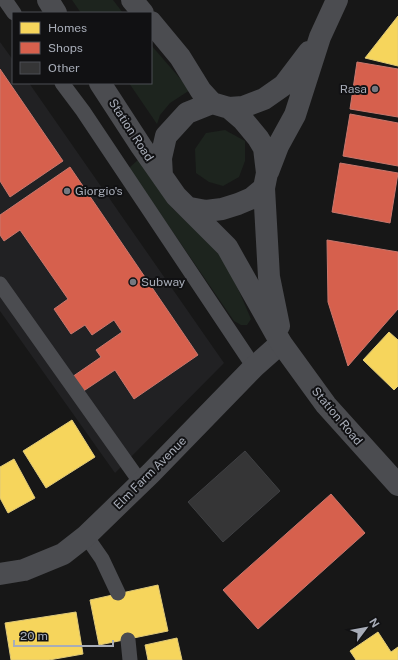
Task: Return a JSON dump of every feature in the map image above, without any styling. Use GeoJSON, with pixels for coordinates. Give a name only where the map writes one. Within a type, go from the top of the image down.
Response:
{"type":"FeatureCollection","features":[{"type":"Feature","properties":{"kind":"street"},"geometry":{"type":"LineString","coordinates":[[48,0],[55,12]]}},
{"type":"Feature","properties":{"kind":"street"},"geometry":{"type":"LineString","coordinates":[[132,0],[142,12]]}},
{"type":"Feature","properties":{"kind":"street"},"geometry":{"type":"LineString","coordinates":[[190,208],[206,211],[222,209],[238,204],[252,198],[266,181],[278,146],[295,115],[320,37],[337,0]]}},
{"type":"Feature","properties":{"kind":"street","name":"Station Road"},"geometry":{"type":"LineString","coordinates":[[152,23],[180,57],[201,91],[243,120],[264,148],[270,277],[282,343]]}},
{"type":"Feature","properties":{"kind":"street"},"geometry":{"type":"LineString","coordinates":[[221,106],[243,107],[264,99],[284,85],[320,37]]}},
{"type":"Feature","properties":{"kind":"street","name":"Station Road"},"geometry":{"type":"LineString","coordinates":[[101,84],[176,196],[190,208],[227,247],[282,343],[326,405],[398,485]]}},
{"type":"Feature","properties":{"kind":"street","name":"Station Road"},"geometry":{"type":"LineString","coordinates":[[162,176],[161,158],[166,136],[187,113],[221,106]]}},
{"type":"Feature","properties":{"kind":"street","name":"Elm Farm Avenue"},"geometry":{"type":"LineString","coordinates":[[0,574],[24,570],[63,554],[86,536],[141,483],[254,367],[282,343]]}},
{"type":"Feature","properties":{"kind":"lane"},"geometry":{"type":"LineString","coordinates":[[5,0],[13,12]]}},
{"type":"Feature","properties":{"kind":"lane"},"geometry":{"type":"LineString","coordinates":[[63,84],[254,367]]}},
{"type":"Feature","properties":{"kind":"lane"},"geometry":{"type":"LineString","coordinates":[[0,284],[141,483]]}},
{"type":"Feature","properties":{"kind":"lane"},"geometry":{"type":"LineString","coordinates":[[86,536],[102,559],[118,593]]}},
{"type":"Feature","properties":{"kind":"lane"},"geometry":{"type":"LineString","coordinates":[[128,640],[130,660]]}},
{"type":"Feature","properties":{"kind":"shaded area"},"geometry":{"type":"Polygon","coordinates":[[[72,0],[113,0],[122,12],[80,12],[72,0]]]}},
{"type":"Feature","properties":{"kind":"shaded area"},"geometry":{"type":"Polygon","coordinates":[[[0,42],[12,59],[12,84],[30,84],[224,363],[115,473],[0,311],[0,42]]]}},
{"type":"Feature","properties":{"kind":"shaded area"},"geometry":{"type":"Polygon","coordinates":[[[152,46],[190,90],[170,103],[160,115],[157,124],[130,84],[152,84],[152,46]]]}},
{"type":"Feature","properties":{"kind":"shaded area"},"geometry":{"type":"Polygon","coordinates":[[[225,130],[245,141],[245,161],[239,177],[223,186],[209,182],[196,173],[195,149],[206,133],[225,130]]]}},
{"type":"Feature","properties":{"kind":"shaded area"},"geometry":{"type":"Polygon","coordinates":[[[139,159],[173,209],[208,238],[220,253],[251,319],[247,325],[241,325],[234,321],[129,168],[139,159]]]}},
{"type":"Feature","properties":{"kind":"building: Homes"},"geometry":{"type":"Polygon","coordinates":[[[398,16],[398,66],[365,58],[398,16]]]}},
{"type":"Feature","properties":{"kind":"building: Homes"},"geometry":{"type":"Polygon","coordinates":[[[389,332],[398,340],[398,386],[394,390],[363,360],[389,332]]]}},
{"type":"Feature","properties":{"kind":"building: Homes"},"geometry":{"type":"Polygon","coordinates":[[[72,420],[95,457],[46,488],[23,451],[72,420]]]}},
{"type":"Feature","properties":{"kind":"building: Homes"},"geometry":{"type":"Polygon","coordinates":[[[14,459],[35,498],[8,513],[0,498],[0,467],[14,459]]]}},
{"type":"Feature","properties":{"kind":"building: Homes"},"geometry":{"type":"Polygon","coordinates":[[[158,585],[168,631],[99,645],[90,600],[158,585]]]}},
{"type":"Feature","properties":{"kind":"building: Homes"},"geometry":{"type":"Polygon","coordinates":[[[76,612],[83,654],[49,660],[11,660],[5,623],[76,612]]]}},
{"type":"Feature","properties":{"kind":"building: Homes"},"geometry":{"type":"Polygon","coordinates":[[[378,632],[391,652],[398,647],[398,660],[356,660],[350,651],[378,632]]]}},
{"type":"Feature","properties":{"kind":"building: Homes"},"geometry":{"type":"Polygon","coordinates":[[[177,638],[182,660],[148,660],[145,645],[177,638]]]}},
{"type":"Feature","properties":{"kind":"building: Shops","name":"Rasa"},"geometry":{"type":"Polygon","coordinates":[[[357,62],[398,69],[398,117],[350,109],[357,62]]]}},
{"type":"Feature","properties":{"kind":"building: Shops"},"geometry":{"type":"Polygon","coordinates":[[[0,69],[63,161],[10,197],[0,181],[0,69]]]}},
{"type":"Feature","properties":{"kind":"building: Shops"},"geometry":{"type":"Polygon","coordinates":[[[350,114],[398,123],[398,166],[343,156],[350,114]]]}},
{"type":"Feature","properties":{"kind":"building: Shops"},"geometry":{"type":"Polygon","coordinates":[[[340,163],[398,173],[390,223],[332,212],[340,163]]]}},
{"type":"Feature","properties":{"kind":"building: Shops"},"geometry":{"type":"Polygon","coordinates":[[[70,167],[198,355],[134,399],[115,370],[82,392],[72,377],[101,357],[96,350],[122,332],[114,320],[92,335],[85,325],[71,334],[54,309],[68,299],[20,230],[4,241],[0,235],[0,215],[70,167]]]}},
{"type":"Feature","properties":{"kind":"building: Shops"},"geometry":{"type":"Polygon","coordinates":[[[327,240],[398,252],[398,309],[348,366],[328,302],[327,240]]]}},
{"type":"Feature","properties":{"kind":"building: Shops"},"geometry":{"type":"Polygon","coordinates":[[[331,494],[365,533],[258,629],[223,590],[331,494]]]}},
{"type":"Feature","properties":{"kind":"building: Other"},"geometry":{"type":"Polygon","coordinates":[[[245,451],[280,491],[223,542],[188,502],[245,451]]]}},
{"type":"Feature","properties":{"kind":"place","name":"Rasa"},"geometry":{"type":"Point","coordinates":[375,89]}},
{"type":"Feature","properties":{"kind":"place","name":"Giorgio's"},"geometry":{"type":"Point","coordinates":[67,191]}},
{"type":"Feature","properties":{"kind":"place","name":"Subway"},"geometry":{"type":"Point","coordinates":[133,282]}}]}
